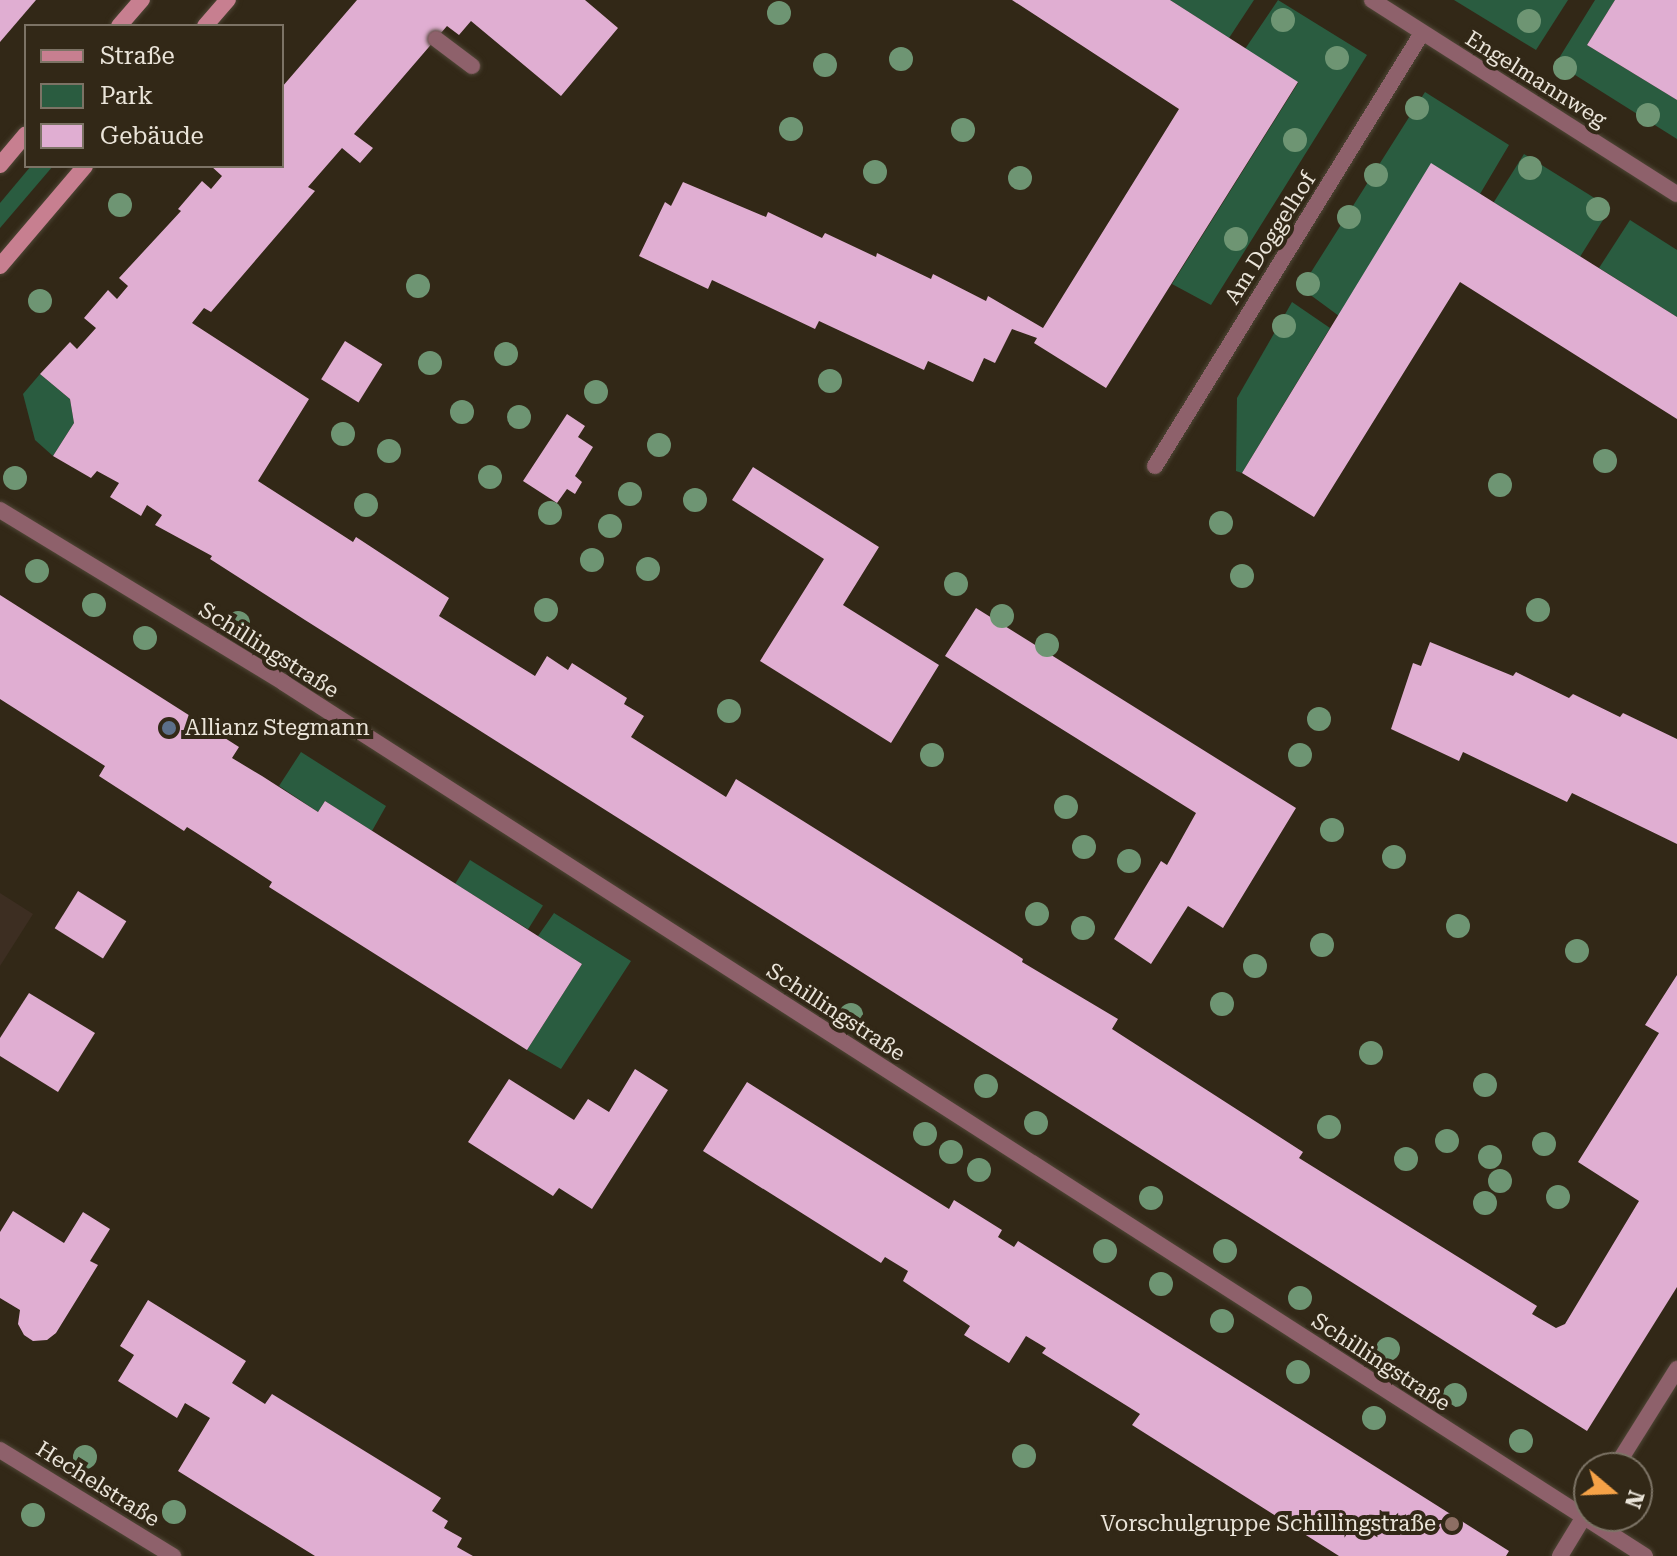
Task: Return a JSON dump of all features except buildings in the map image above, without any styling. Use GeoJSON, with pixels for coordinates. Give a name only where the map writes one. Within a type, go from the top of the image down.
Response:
{"type":"FeatureCollection","features":[{"type":"Feature","properties":{"kind":"main road"},"geometry":{"type":"LineString","coordinates":[[121,24],[142,0]]}},
{"type":"Feature","properties":{"kind":"main road"},"geometry":{"type":"LineString","coordinates":[[207,24],[228,0]]}},
{"type":"Feature","properties":{"kind":"main road"},"geometry":{"type":"LineString","coordinates":[[0,165],[24,136]]}},
{"type":"Feature","properties":{"kind":"main road"},"geometry":{"type":"LineString","coordinates":[[0,266],[83,168]]}},
{"type":"Feature","properties":{"kind":"street","name":"Engelmannweg"},"geometry":{"type":"LineString","coordinates":[[1372,0],[1677,194]]}},
{"type":"Feature","properties":{"kind":"street","name":"Am Doggelhof"},"geometry":{"type":"LineString","coordinates":[[1155,466],[1422,33]]}},
{"type":"Feature","properties":{"kind":"street"},"geometry":{"type":"LineString","coordinates":[[436,39],[472,66]]}},
{"type":"Feature","properties":{"kind":"street","name":"Schillingstraße"},"geometry":{"type":"LineString","coordinates":[[0,510],[284,683],[1573,1505]]}},
{"type":"Feature","properties":{"kind":"street"},"geometry":{"type":"LineString","coordinates":[[1625,1452],[1677,1369]]}},
{"type":"Feature","properties":{"kind":"street","name":"Hechelstraße"},"geometry":{"type":"LineString","coordinates":[[0,1450],[173,1556]]}},
{"type":"Feature","properties":{"kind":"street"},"geometry":{"type":"LineString","coordinates":[[1560,1556],[1575,1532]]}},
{"type":"Feature","properties":{"kind":"street","name":"Schillingstraße"},"geometry":{"type":"LineString","coordinates":[[1612,1532],[1645,1556]]}},
{"type":"Feature","properties":{"kind":"shaded area"},"geometry":{"type":"Polygon","coordinates":[[[0,893],[33,914],[0,966],[0,893]]]}},
{"type":"Feature","properties":{"kind":"green space"},"geometry":{"type":"Polygon","coordinates":[[[1170,0],[1254,0],[1229,38],[1170,0]]]}},
{"type":"Feature","properties":{"kind":"green space"},"geometry":{"type":"Polygon","coordinates":[[[1278,0],[1367,55],[1211,305],[1172,284],[1298,83],[1245,49],[1278,0]]]}},
{"type":"Feature","properties":{"kind":"green space"},"geometry":{"type":"Polygon","coordinates":[[[1454,0],[1568,0],[1536,50],[1454,0]]]}},
{"type":"Feature","properties":{"kind":"green space"},"geometry":{"type":"Polygon","coordinates":[[[1595,0],[1615,0],[1587,45],[1677,100],[1677,139],[1556,63],[1595,0]]]}},
{"type":"Feature","properties":{"kind":"green space"},"geometry":{"type":"Polygon","coordinates":[[[1425,92],[1509,145],[1480,194],[1432,164],[1339,316],[1301,288],[1425,92]]]}},
{"type":"Feature","properties":{"kind":"green space"},"geometry":{"type":"Polygon","coordinates":[[[1524,154],[1611,208],[1580,256],[1494,202],[1524,154]]]}},
{"type":"Feature","properties":{"kind":"green space"},"geometry":{"type":"Polygon","coordinates":[[[29,168],[51,168],[0,228],[0,203],[29,168]]]}},
{"type":"Feature","properties":{"kind":"green space"},"geometry":{"type":"Polygon","coordinates":[[[1630,220],[1677,250],[1677,317],[1599,268],[1630,220]]]}},
{"type":"Feature","properties":{"kind":"green space"},"geometry":{"type":"Polygon","coordinates":[[[1292,302],[1330,328],[1242,473],[1236,471],[1237,398],[1292,302]]]}},
{"type":"Feature","properties":{"kind":"green space"},"geometry":{"type":"Polygon","coordinates":[[[40,374],[70,399],[74,423],[53,456],[35,440],[23,394],[40,374]]]}},
{"type":"Feature","properties":{"kind":"green space"},"geometry":{"type":"Polygon","coordinates":[[[301,752],[386,806],[372,831],[325,801],[318,812],[279,786],[301,752]]]}},
{"type":"Feature","properties":{"kind":"green space"},"geometry":{"type":"Polygon","coordinates":[[[470,860],[543,906],[528,929],[455,884],[470,860]]]}},
{"type":"Feature","properties":{"kind":"green space"},"geometry":{"type":"Polygon","coordinates":[[[554,913],[631,961],[561,1069],[527,1050],[582,964],[538,936],[554,913]]]}},
{"type":"Feature","properties":{"kind":"place","name":"Allianz Stegmann"},"geometry":{"type":"Point","coordinates":[169,728]}},
{"type":"Feature","properties":{"kind":"place","name":"Vorschulgruppe Schillingstraße"},"geometry":{"type":"Point","coordinates":[1452,1524]}}]}
